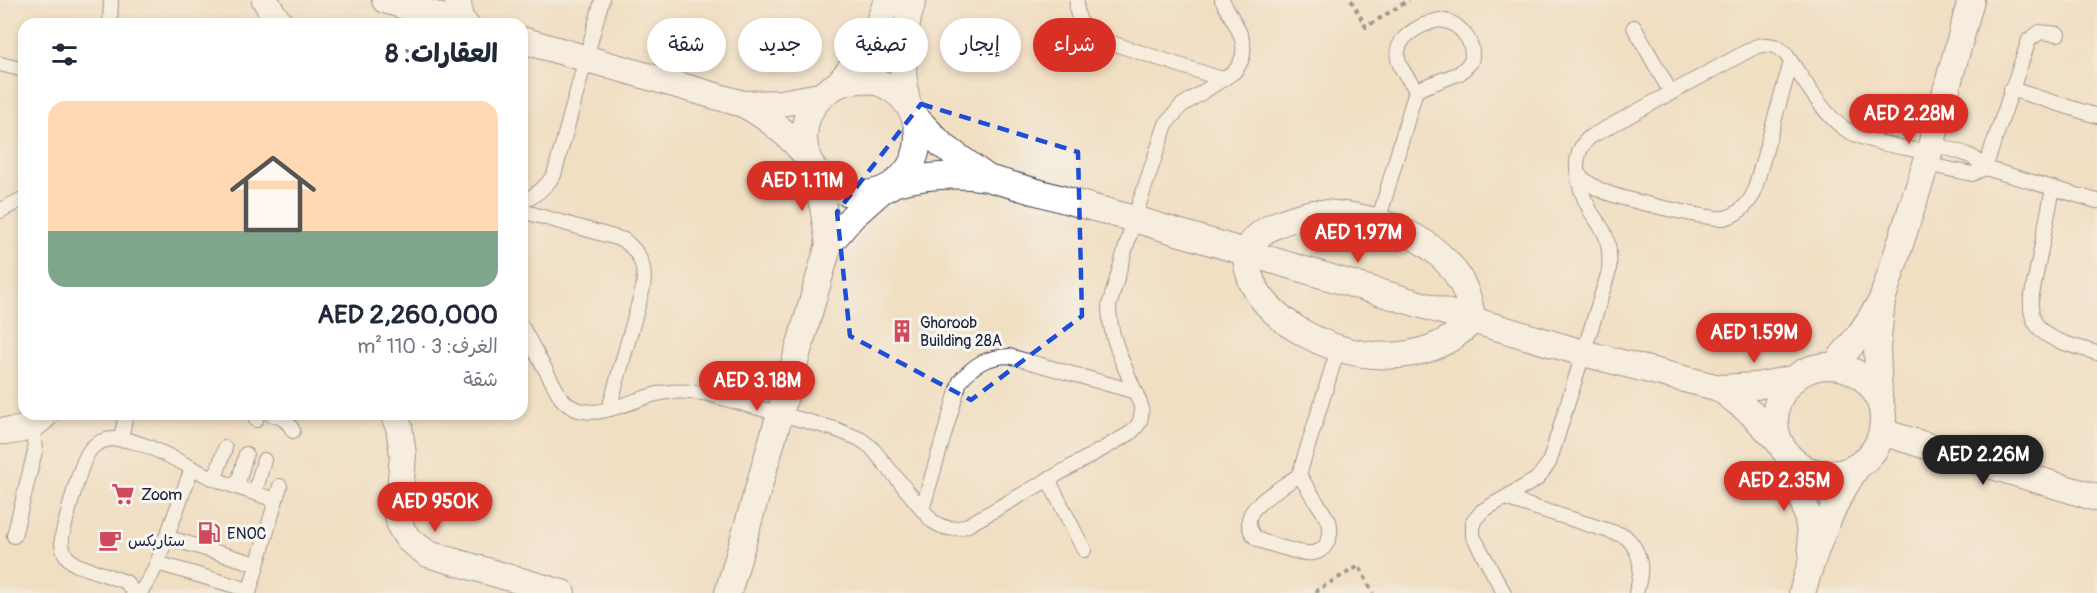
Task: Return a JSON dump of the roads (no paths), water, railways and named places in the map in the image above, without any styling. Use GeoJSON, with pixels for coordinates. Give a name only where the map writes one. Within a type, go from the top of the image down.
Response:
{"type":"FeatureCollection","features":[{"type":"Feature","properties":{"kind":"street"},"geometry":{"type":"LineString","coordinates":[[265,0],[276,18]]}},
{"type":"Feature","properties":{"kind":"street"},"geometry":{"type":"LineString","coordinates":[[385,0],[461,18]]}},
{"type":"Feature","properties":{"kind":"street"},"geometry":{"type":"LineString","coordinates":[[829,244],[823,207],[803,139],[804,124],[811,109],[861,56],[878,24],[886,0]]}},
{"type":"Feature","properties":{"kind":"street"},"geometry":{"type":"LineString","coordinates":[[728,593],[829,244],[853,216],[908,170],[916,154],[919,136],[903,84],[902,48],[913,0]]}},
{"type":"Feature","properties":{"kind":"street"},"geometry":{"type":"LineString","coordinates":[[1802,593],[1830,511],[1857,467],[1877,446],[1882,432],[1883,408],[1879,396],[1877,348],[1882,300],[1929,154],[1971,0]]}},
{"type":"Feature","properties":{"kind":"street"},"geometry":{"type":"LineString","coordinates":[[528,42],[743,104],[771,120],[784,131],[824,182],[836,190],[850,194],[865,195],[918,178],[941,175],[987,178],[1134,219],[1583,353],[1719,388],[1756,386],[1792,379],[1819,366],[1834,366],[1860,375],[1879,396]]}},
{"type":"Feature","properties":{"kind":"street"},"geometry":{"type":"LineString","coordinates":[[743,104],[781,103],[829,90],[852,80],[867,80],[882,84],[896,91],[956,157],[987,178]]}},
{"type":"Feature","properties":{"kind":"street"},"geometry":{"type":"LineString","coordinates":[[1312,213],[1356,216],[1378,222],[1404,232],[1443,256],[1464,286],[1470,303],[1472,321],[1460,333],[1443,343],[1406,354],[1359,354],[1338,349],[1300,331],[1268,307],[1256,291],[1248,272],[1246,253],[1257,238],[1273,226],[1312,213]]}},
{"type":"Feature","properties":{"kind":"street"},"geometry":{"type":"LineString","coordinates":[[1834,366],[1860,334],[1882,300]]}},
{"type":"Feature","properties":{"kind":"street"},"geometry":{"type":"LineString","coordinates":[[1792,379],[1782,393],[1776,408],[1775,426],[1806,507],[1811,533],[1812,559]]}},
{"type":"Feature","properties":{"kind":"street"},"geometry":{"type":"LineString","coordinates":[[1719,388],[1752,413],[1805,469],[1822,474],[1840,473],[1857,467]]}},
{"type":"Feature","properties":{"kind":"street"},"geometry":{"type":"LineString","coordinates":[[396,420],[403,455],[398,516],[408,538],[428,554],[562,593]]}},
{"type":"Feature","properties":{"kind":"street"},"geometry":{"type":"LineString","coordinates":[[0,431],[16,431],[38,421]]}},
{"type":"Feature","properties":{"kind":"street"},"geometry":{"type":"LineString","coordinates":[[1882,432],[2097,498]]}},
{"type":"Feature","properties":{"kind":"lane"},"geometry":{"type":"LineString","coordinates":[[110,18],[111,0]]}},
{"type":"Feature","properties":{"kind":"lane"},"geometry":{"type":"LineString","coordinates":[[528,199],[547,186],[554,175],[602,0]]}},
{"type":"Feature","properties":{"kind":"lane"},"geometry":{"type":"LineString","coordinates":[[1077,0],[1076,7],[1081,24],[1094,37],[1222,79]]}},
{"type":"Feature","properties":{"kind":"lane"},"geometry":{"type":"LineString","coordinates":[[528,338],[561,399],[568,406],[586,414],[658,394],[689,391],[704,393],[835,429],[860,439],[880,457],[932,521],[949,529],[959,529],[1136,429],[1140,422],[1142,414],[1136,392],[1114,337],[1109,317],[1111,296],[1166,124],[1181,106],[1240,64],[1244,55],[1244,45],[1222,0]]}},
{"type":"Feature","properties":{"kind":"lane"},"geometry":{"type":"LineString","coordinates":[[1378,222],[1416,90],[1398,59],[1401,41],[1407,34],[1431,22],[1439,20],[1454,23],[1472,48],[1471,63],[1460,73],[1416,90]]}},
{"type":"Feature","properties":{"kind":"lane"},"geometry":{"type":"LineString","coordinates":[[1634,27],[1671,93]]}},
{"type":"Feature","properties":{"kind":"lane"},"geometry":{"type":"LineString","coordinates":[[1504,593],[1476,543],[1472,529],[1477,516],[1537,478],[1549,463],[1608,270],[1610,258],[1605,234],[1585,200],[1578,174],[1577,158],[1584,142],[1671,93],[1763,45],[1771,44],[1779,48],[1791,62],[1829,115],[1846,129],[1864,137],[1929,154],[1972,174],[1985,168],[2029,40],[2040,32],[2058,34]]}},
{"type":"Feature","properties":{"kind":"lane"},"geometry":{"type":"LineString","coordinates":[[1578,174],[1593,186],[1612,195],[1716,218],[1734,215],[1742,210],[1753,195],[1791,62]]}},
{"type":"Feature","properties":{"kind":"lane"},"geometry":{"type":"LineString","coordinates":[[0,64],[18,68]]}},
{"type":"Feature","properties":{"kind":"lane"},"geometry":{"type":"LineString","coordinates":[[2011,89],[2097,116]]}},
{"type":"Feature","properties":{"kind":"lane"},"geometry":{"type":"LineString","coordinates":[[1929,154],[1970,156],[1985,168],[2097,201]]}},
{"type":"Feature","properties":{"kind":"lane"},"geometry":{"type":"LineString","coordinates":[[2053,188],[2031,310],[2033,320],[2047,336],[2097,353]]}},
{"type":"Feature","properties":{"kind":"lane"},"geometry":{"type":"LineString","coordinates":[[0,211],[18,201]]}},
{"type":"Feature","properties":{"kind":"lane"},"geometry":{"type":"LineString","coordinates":[[528,213],[624,240],[635,249],[642,261],[645,275],[643,288],[609,409]]}},
{"type":"Feature","properties":{"kind":"lane"},"geometry":{"type":"LineString","coordinates":[[1299,475],[1329,521],[1331,530],[1330,539],[1325,546],[1318,552],[1308,554],[1263,542],[1254,537],[1249,527],[1249,516],[1255,507],[1299,475],[1338,349]]}},
{"type":"Feature","properties":{"kind":"lane"},"geometry":{"type":"LineString","coordinates":[[922,510],[960,381],[969,369],[981,361],[994,356],[1009,356],[1136,392]]}},
{"type":"Feature","properties":{"kind":"lane"},"geometry":{"type":"LineString","coordinates":[[121,438],[125,420]]}},
{"type":"Feature","properties":{"kind":"lane"},"geometry":{"type":"LineString","coordinates":[[280,420],[290,423],[293,431]]}},
{"type":"Feature","properties":{"kind":"lane"},"geometry":{"type":"LineString","coordinates":[[14,536],[34,458],[34,439],[38,421]]}},
{"type":"Feature","properties":{"kind":"lane"},"geometry":{"type":"LineString","coordinates":[[134,593],[126,582],[69,561],[62,545],[62,537],[85,459],[89,451],[103,440],[121,438],[172,456],[215,479],[275,500]]}},
{"type":"Feature","properties":{"kind":"lane"},"geometry":{"type":"LineString","coordinates":[[215,479],[225,448]]}},
{"type":"Feature","properties":{"kind":"lane"},"geometry":{"type":"LineString","coordinates":[[237,487],[246,454]]}},
{"type":"Feature","properties":{"kind":"lane"},"geometry":{"type":"LineString","coordinates":[[255,493],[264,460]]}},
{"type":"Feature","properties":{"kind":"lane"},"geometry":{"type":"LineString","coordinates":[[140,593],[157,563],[192,468]]}},
{"type":"Feature","properties":{"kind":"lane"},"geometry":{"type":"LineString","coordinates":[[1048,479],[1084,550]]}},
{"type":"Feature","properties":{"kind":"lane"},"geometry":{"type":"LineString","coordinates":[[157,563],[249,591],[280,486]]}},
{"type":"Feature","properties":{"kind":"lane"},"geometry":{"type":"LineString","coordinates":[[1505,498],[1625,537],[1634,545],[1640,556],[1642,568],[1636,593]]}},
{"type":"Feature","properties":{"kind":"lane"},"geometry":{"type":"LineString","coordinates":[[166,537],[256,564]]}},
{"type":"Feature","properties":{"kind":"place","name":"Ghoroob Building 28A"},"geometry":{"type":"Point","coordinates":[902,331]}},
{"type":"Feature","properties":{"kind":"place","name":"Zoom"},"geometry":{"type":"Point","coordinates":[123,494]}},
{"type":"Feature","properties":{"kind":"place","name":"ENOC"},"geometry":{"type":"Point","coordinates":[209,533]}},
{"type":"Feature","properties":{"kind":"place","name":"ستاربكس"},"geometry":{"type":"Point","coordinates":[110,540]}}]}
